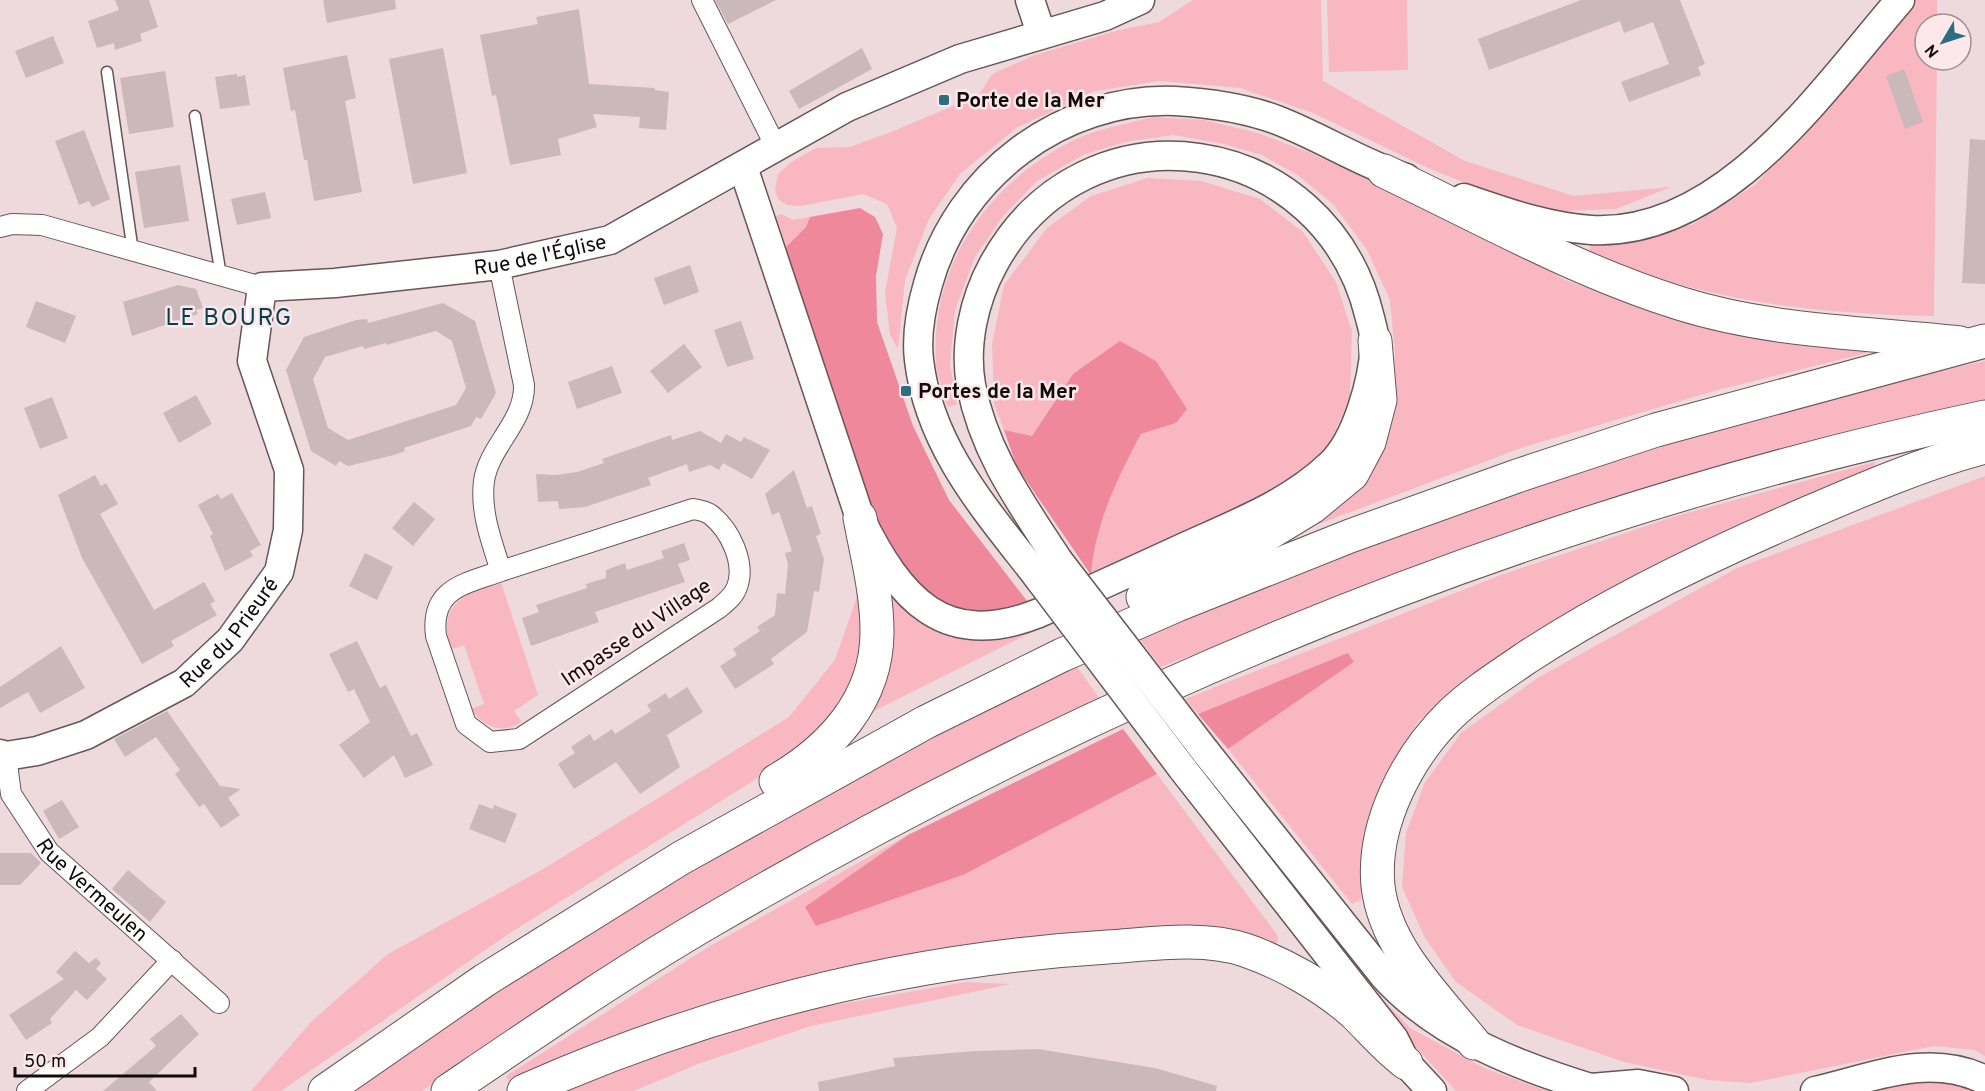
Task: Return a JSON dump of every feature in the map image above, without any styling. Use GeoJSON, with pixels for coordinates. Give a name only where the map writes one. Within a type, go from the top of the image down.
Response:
{"type":"FeatureCollection","features":[{"type":"Feature","properties":{"kind":"highway"},"geometry":{"type":"LineString","coordinates":[[1384,171],[1573,262],[1682,304],[1752,321],[1791,327],[1979,343]]}},
{"type":"Feature","properties":{"kind":"highway"},"geometry":{"type":"LineString","coordinates":[[1062,655],[1142,598],[1266,535],[1312,507],[1352,474],[1369,442],[1380,400],[1376,341]]}},
{"type":"Feature","properties":{"kind":"highway"},"geometry":{"type":"LineString","coordinates":[[325,1091],[504,968],[618,896],[756,814],[926,722],[1062,655],[1177,604],[1340,540],[1517,476],[1656,430],[1979,343]]}},
{"type":"Feature","properties":{"kind":"highway"},"geometry":{"type":"LineString","coordinates":[[448,1091],[651,958],[834,851],[920,804],[1082,722],[1244,650],[1377,597],[1629,510],[1885,439],[1985,417]]}},
{"type":"Feature","properties":{"kind":"highway"},"geometry":{"type":"LineString","coordinates":[[1474,1043],[1407,957],[1386,917],[1378,888],[1378,860],[1387,820],[1400,786],[1428,740],[1452,713],[1494,679],[1570,629],[1663,579],[1862,489],[1985,447]]}},
{"type":"Feature","properties":{"kind":"highway"},"geometry":{"type":"LineString","coordinates":[[756,814],[773,783],[822,751],[837,735],[856,705],[869,677],[875,650],[877,620],[860,518]]}},
{"type":"Feature","properties":{"kind":"highway"},"geometry":{"type":"LineString","coordinates":[[524,1091],[566,1072],[702,1022],[895,972],[1042,951],[1178,943],[1242,950],[1282,967],[1353,1013],[1387,1049],[1406,1063]]}},
{"type":"Feature","properties":{"kind":"main road"},"geometry":{"type":"LineString","coordinates":[[1030,0],[1041,33]]}},
{"type":"Feature","properties":{"kind":"main road","name":"Rue de l'Église"},"geometry":{"type":"LineString","coordinates":[[262,287],[335,283],[499,265],[610,240],[847,107],[960,59],[1041,33],[1105,16],[1140,0]]}},
{"type":"Feature","properties":{"kind":"main road"},"geometry":{"type":"LineString","coordinates":[[1674,1091],[1638,1083],[1595,1090],[1474,1043],[1416,1008],[1392,985],[1205,751],[1047,568],[975,496],[949,456],[929,403],[919,360],[921,316],[933,265],[964,205],[975,191],[1012,155],[1039,136],[1062,125],[1114,108],[1172,101],[1246,111],[1278,120],[1384,171],[1530,220],[1561,227],[1601,230],[1646,224],[1704,199],[1730,183],[1754,164],[1789,128],[1900,0]]}},
{"type":"Feature","properties":{"kind":"main road"},"geometry":{"type":"LineString","coordinates":[[742,167],[860,518],[878,553],[897,580],[937,616],[947,621],[974,627],[1018,622],[1247,519],[1301,489],[1331,464],[1351,434],[1365,394],[1376,341],[1356,274],[1342,248],[1303,204],[1277,185],[1226,163],[1159,154],[1094,171],[1061,189],[1025,218],[1005,243],[978,299],[969,352],[971,381],[986,441],[1047,568],[1182,768],[1394,1039],[1406,1063],[1432,1091]]}},
{"type":"Feature","properties":{"kind":"main road","name":"Rue du Prieuré"},"geometry":{"type":"LineString","coordinates":[[3,755],[38,751],[86,735],[184,683],[230,640],[279,572],[288,530],[289,470],[252,361],[262,287]]}},
{"type":"Feature","properties":{"kind":"main road"},"geometry":{"type":"LineString","coordinates":[[1815,1091],[1894,1070],[1919,1066],[1954,1069],[1985,1080]]}},
{"type":"Feature","properties":{"kind":"street"},"geometry":{"type":"LineString","coordinates":[[702,0],[776,147]]}},
{"type":"Feature","properties":{"kind":"street","name":"Rue de l'Église"},"geometry":{"type":"LineString","coordinates":[[0,227],[12,224],[42,225],[262,287]]}},
{"type":"Feature","properties":{"kind":"street"},"geometry":{"type":"LineString","coordinates":[[499,265],[524,385],[525,400],[495,454],[484,480],[487,526],[501,571]]}},
{"type":"Feature","properties":{"kind":"street","name":"Impasse du Village"},"geometry":{"type":"LineString","coordinates":[[693,509],[709,513],[725,529],[733,545],[740,576],[737,587],[719,608],[519,739],[490,742],[466,724],[434,624],[437,611],[451,589],[501,571],[693,509]]}},
{"type":"Feature","properties":{"kind":"street","name":"Rue Vermeulen"},"geometry":{"type":"LineString","coordinates":[[3,755],[11,794],[49,852],[219,1003]]}},
{"type":"Feature","properties":{"kind":"street"},"geometry":{"type":"LineString","coordinates":[[27,1091],[100,1037],[172,960]]}},
{"type":"Feature","properties":{"kind":"lane"},"geometry":{"type":"LineString","coordinates":[[107,72],[133,252]]}},
{"type":"Feature","properties":{"kind":"lane"},"geometry":{"type":"LineString","coordinates":[[195,116],[221,276]]}},
{"type":"Feature","properties":{"kind":"shaded area"},"geometry":{"type":"Polygon","coordinates":[[[1193,0],[1321,0],[1323,81],[1465,161],[1574,196],[1671,187],[1616,209],[1563,211],[1510,201],[1428,168],[1313,113],[1240,88],[1160,81],[1096,91],[1018,127],[960,174],[929,219],[905,280],[898,349],[890,335],[885,292],[897,228],[887,204],[863,194],[801,206],[787,205],[778,199],[775,189],[778,174],[791,162],[816,148],[850,147],[891,132],[979,95],[992,74],[1035,55],[1119,30],[1159,22],[1193,0]]]}},
{"type":"Feature","properties":{"kind":"shaded area"},"geometry":{"type":"Polygon","coordinates":[[[1327,0],[1407,0],[1408,70],[1329,72],[1327,0]]]}},
{"type":"Feature","properties":{"kind":"shaded area"},"geometry":{"type":"Polygon","coordinates":[[[1915,0],[1937,0],[1937,12],[1913,12],[1913,72],[1937,72],[1934,316],[1846,312],[1758,302],[1672,282],[1630,269],[1589,252],[1591,244],[1638,242],[1693,224],[1755,185],[1834,100],[1915,0]]]}},
{"type":"Feature","properties":{"kind":"shaded area"},"geometry":{"type":"Polygon","coordinates":[[[1153,117],[1204,120],[1258,133],[1308,152],[1493,238],[1565,280],[1666,316],[1788,341],[1866,345],[1867,353],[1714,391],[1524,447],[1308,528],[1392,403],[1395,353],[1390,300],[1367,250],[1334,205],[1299,176],[1262,155],[1224,144],[1174,135],[1130,141],[1085,154],[1037,181],[1004,215],[975,257],[955,310],[950,364],[957,404],[947,407],[936,362],[937,327],[943,293],[954,262],[970,232],[990,205],[1013,181],[1040,160],[1070,142],[1090,134],[1153,117]]]}},
{"type":"Feature","properties":{"kind":"shaded area"},"geometry":{"type":"Polygon","coordinates":[[[1148,178],[1201,181],[1260,199],[1303,232],[1336,282],[1352,331],[1350,398],[1328,447],[1286,481],[1212,520],[1091,575],[1102,520],[1141,434],[1176,423],[1073,374],[1032,436],[1004,430],[994,404],[992,344],[1004,285],[1047,228],[1091,196],[1148,178]]]}},
{"type":"Feature","properties":{"kind":"shaded area"},"geometry":{"type":"Polygon","coordinates":[[[860,208],[875,217],[883,234],[876,276],[877,322],[913,426],[949,500],[1034,610],[960,619],[888,558],[784,249],[806,227],[810,217],[860,208]]]}},
{"type":"Feature","properties":{"kind":"shaded area"},"geometry":{"type":"Polygon","coordinates":[[[781,214],[793,220],[810,217],[806,227],[784,249],[774,217],[781,214]]]}},
{"type":"Feature","properties":{"kind":"shaded area"},"geometry":{"type":"Polygon","coordinates":[[[1120,341],[1156,361],[1187,409],[1176,423],[1141,434],[1108,502],[1097,538],[1091,575],[1017,467],[1004,430],[1032,436],[1073,374],[1120,341]]]}},
{"type":"Feature","properties":{"kind":"shaded area"},"geometry":{"type":"Polygon","coordinates":[[[1985,361],[1985,400],[1690,476],[1470,547],[1161,667],[1139,638],[1380,537],[1555,476],[1769,413],[1985,361]]]}},
{"type":"Feature","properties":{"kind":"shaded area"},"geometry":{"type":"Polygon","coordinates":[[[1874,462],[1877,471],[1497,661],[1419,720],[1391,765],[1364,836],[1361,900],[1352,904],[1228,749],[1354,662],[1349,654],[1198,714],[1185,699],[1501,575],[1676,516],[1874,462]]]}},
{"type":"Feature","properties":{"kind":"shaded area"},"geometry":{"type":"Polygon","coordinates":[[[1985,476],[1985,1056],[1974,1050],[1934,1046],[1751,1083],[1708,1080],[1624,1062],[1517,1025],[1456,982],[1425,938],[1402,887],[1406,833],[1424,784],[1461,733],[1539,677],[1737,568],[1985,476]]]}},
{"type":"Feature","properties":{"kind":"shaded area"},"geometry":{"type":"Polygon","coordinates":[[[501,582],[538,695],[514,711],[522,722],[507,728],[488,724],[470,709],[484,704],[464,645],[450,650],[447,634],[447,622],[456,603],[475,591],[501,582]]]}},
{"type":"Feature","properties":{"kind":"shaded area"},"geometry":{"type":"Polygon","coordinates":[[[881,582],[1046,625],[866,715],[881,582]]]}},
{"type":"Feature","properties":{"kind":"shaded area"},"geometry":{"type":"Polygon","coordinates":[[[860,588],[861,661],[846,702],[814,743],[507,935],[281,1091],[251,1091],[312,1021],[388,954],[545,868],[789,717],[835,660],[860,588]]]}},
{"type":"Feature","properties":{"kind":"shaded area"},"geometry":{"type":"Polygon","coordinates":[[[1348,653],[1354,662],[1228,749],[1198,714],[1348,653]]]}},
{"type":"Feature","properties":{"kind":"shaded area"},"geometry":{"type":"Polygon","coordinates":[[[1075,664],[1100,699],[950,773],[560,997],[422,1091],[351,1091],[541,963],[736,843],[870,769],[1075,664]]]}},
{"type":"Feature","properties":{"kind":"shaded area"},"geometry":{"type":"Polygon","coordinates":[[[1123,729],[1157,774],[963,875],[816,926],[805,907],[908,835],[1123,729]]]}},
{"type":"Feature","properties":{"kind":"shaded area"},"geometry":{"type":"Polygon","coordinates":[[[1157,774],[1278,936],[1276,948],[1169,928],[589,1048],[509,1082],[506,1076],[710,946],[908,835],[806,907],[816,926],[963,875],[1157,774]]]}},
{"type":"Feature","properties":{"kind":"shaded area"},"geometry":{"type":"Polygon","coordinates":[[[1319,919],[1384,1001],[1410,1028],[1484,1068],[1547,1091],[1456,1091],[1376,1003],[1313,925],[1319,919]]]}},
{"type":"Feature","properties":{"kind":"shaded area"},"geometry":{"type":"Polygon","coordinates":[[[966,982],[1011,984],[811,1026],[698,1064],[634,1091],[565,1091],[632,1064],[777,1015],[966,982]]]}},
{"type":"Feature","properties":{"kind":"shaded area"},"geometry":{"type":"Polygon","coordinates":[[[1931,1074],[1985,1091],[1855,1091],[1931,1074]]]}},
{"type":"Feature","properties":{"kind":"building"},"geometry":{"type":"Polygon","coordinates":[[[115,0],[149,0],[158,27],[140,34],[142,41],[115,50],[114,43],[97,48],[88,21],[119,10],[115,0]]]}},
{"type":"Feature","properties":{"kind":"building"},"geometry":{"type":"Polygon","coordinates":[[[323,0],[395,0],[396,9],[327,23],[323,0]]]}},
{"type":"Feature","properties":{"kind":"building"},"geometry":{"type":"Polygon","coordinates":[[[715,0],[776,0],[728,24],[715,0]]]}},
{"type":"Feature","properties":{"kind":"building"},"geometry":{"type":"Polygon","coordinates":[[[1581,0],[1680,0],[1705,64],[1698,67],[1701,75],[1629,102],[1621,82],[1669,64],[1653,22],[1624,33],[1620,21],[1489,70],[1478,39],[1581,0]]]}},
{"type":"Feature","properties":{"kind":"building"},"geometry":{"type":"Polygon","coordinates":[[[579,9],[589,84],[655,88],[655,90],[669,92],[666,130],[639,128],[640,117],[593,114],[597,127],[558,139],[561,155],[510,165],[496,95],[492,96],[480,35],[538,24],[536,17],[579,9]]]}},
{"type":"Feature","properties":{"kind":"building"},"geometry":{"type":"Polygon","coordinates":[[[53,36],[64,63],[26,78],[15,51],[53,36]]]}},
{"type":"Feature","properties":{"kind":"building"},"geometry":{"type":"Polygon","coordinates":[[[443,48],[467,173],[413,184],[389,59],[443,48]]]}},
{"type":"Feature","properties":{"kind":"building"},"geometry":{"type":"Polygon","coordinates":[[[862,48],[872,69],[799,109],[789,91],[862,48]]]}},
{"type":"Feature","properties":{"kind":"building"},"geometry":{"type":"Polygon","coordinates":[[[347,55],[356,98],[345,101],[362,192],[314,201],[307,160],[304,160],[295,110],[291,111],[283,68],[347,55]]]}},
{"type":"Feature","properties":{"kind":"building"},"geometry":{"type":"Polygon","coordinates":[[[1904,69],[1923,122],[1905,129],[1886,76],[1904,69]]]}},
{"type":"Feature","properties":{"kind":"building"},"geometry":{"type":"Polygon","coordinates":[[[165,71],[174,127],[129,134],[120,78],[165,71]]]}},
{"type":"Feature","properties":{"kind":"building"},"geometry":{"type":"Polygon","coordinates":[[[237,74],[237,77],[245,75],[250,105],[220,109],[215,77],[237,74]]]}},
{"type":"Feature","properties":{"kind":"building"},"geometry":{"type":"Polygon","coordinates":[[[84,130],[110,199],[92,207],[89,201],[79,205],[55,141],[84,130]]]}},
{"type":"Feature","properties":{"kind":"building"},"geometry":{"type":"Polygon","coordinates":[[[1970,139],[1985,140],[1985,284],[1962,283],[1970,139]]]}},
{"type":"Feature","properties":{"kind":"building"},"geometry":{"type":"Polygon","coordinates":[[[180,165],[189,221],[144,228],[135,172],[180,165]]]}},
{"type":"Feature","properties":{"kind":"building"},"geometry":{"type":"Polygon","coordinates":[[[265,192],[271,218],[237,225],[231,199],[265,192]]]}},
{"type":"Feature","properties":{"kind":"building"},"geometry":{"type":"Polygon","coordinates":[[[690,265],[699,292],[664,305],[654,278],[690,265]]]}},
{"type":"Feature","properties":{"kind":"building"},"geometry":{"type":"Polygon","coordinates":[[[178,285],[196,289],[203,308],[196,310],[198,314],[132,336],[123,302],[178,285]]]}},
{"type":"Feature","properties":{"kind":"building"},"geometry":{"type":"Polygon","coordinates":[[[36,301],[76,316],[65,343],[26,327],[36,301]]]}},
{"type":"Feature","properties":{"kind":"building"},"geometry":{"type":"Polygon","coordinates":[[[443,303],[475,321],[496,393],[481,419],[476,417],[471,426],[404,448],[405,451],[394,455],[348,466],[339,461],[336,466],[311,451],[286,370],[304,337],[356,320],[367,319],[368,323],[443,303]],[[436,331],[386,345],[386,343],[364,349],[363,346],[325,357],[313,379],[328,428],[348,440],[456,405],[466,388],[452,341],[436,331]]]}},
{"type":"Feature","properties":{"kind":"building"},"geometry":{"type":"Polygon","coordinates":[[[741,321],[754,359],[727,367],[714,330],[741,321]]]}},
{"type":"Feature","properties":{"kind":"building"},"geometry":{"type":"Polygon","coordinates":[[[684,344],[702,367],[668,393],[650,371],[684,344]]]}},
{"type":"Feature","properties":{"kind":"building"},"geometry":{"type":"Polygon","coordinates":[[[612,366],[622,393],[577,409],[568,382],[612,366]]]}},
{"type":"Feature","properties":{"kind":"building"},"geometry":{"type":"Polygon","coordinates":[[[196,395],[212,424],[179,443],[163,413],[196,395]]]}},
{"type":"Feature","properties":{"kind":"building"},"geometry":{"type":"Polygon","coordinates":[[[52,397],[68,438],[40,449],[24,408],[52,397]]]}},
{"type":"Feature","properties":{"kind":"building"},"geometry":{"type":"Polygon","coordinates":[[[700,431],[721,443],[726,434],[741,442],[744,437],[770,450],[752,479],[723,463],[719,470],[710,465],[689,472],[687,464],[648,478],[651,485],[585,507],[559,509],[558,501],[538,502],[536,474],[556,475],[577,472],[604,463],[602,459],[671,435],[672,440],[700,431]]]}},
{"type":"Feature","properties":{"kind":"building"},"geometry":{"type":"Polygon","coordinates":[[[794,470],[807,508],[812,506],[821,534],[816,536],[824,559],[819,592],[814,591],[807,632],[771,659],[774,664],[735,689],[720,666],[737,655],[733,649],[760,631],[757,627],[775,615],[777,593],[785,594],[788,564],[785,553],[792,551],[779,512],[772,515],[765,494],[794,470]]]}},
{"type":"Feature","properties":{"kind":"building"},"geometry":{"type":"Polygon","coordinates":[[[95,475],[101,486],[106,483],[118,504],[100,514],[154,610],[204,582],[215,601],[210,604],[217,615],[171,641],[174,646],[142,664],[82,558],[58,495],[95,475]]]}},
{"type":"Feature","properties":{"kind":"building"},"geometry":{"type":"Polygon","coordinates":[[[232,493],[261,545],[250,551],[253,556],[225,571],[210,536],[213,534],[198,505],[218,494],[221,499],[232,493]]]}},
{"type":"Feature","properties":{"kind":"building"},"geometry":{"type":"Polygon","coordinates":[[[414,502],[435,519],[413,546],[392,528],[414,502]]]}},
{"type":"Feature","properties":{"kind":"building"},"geometry":{"type":"Polygon","coordinates":[[[684,543],[690,560],[678,564],[685,582],[595,612],[599,622],[531,646],[522,618],[539,612],[536,605],[587,588],[586,584],[606,578],[606,570],[625,563],[627,570],[664,558],[661,551],[684,543]]]}},
{"type":"Feature","properties":{"kind":"building"},"geometry":{"type":"Polygon","coordinates":[[[365,553],[393,567],[377,600],[349,586],[365,553]]]}},
{"type":"Feature","properties":{"kind":"building"},"geometry":{"type":"Polygon","coordinates":[[[357,641],[380,688],[386,685],[411,736],[417,733],[433,765],[405,778],[394,755],[364,778],[339,745],[370,722],[354,689],[348,692],[329,654],[357,641]]]}},
{"type":"Feature","properties":{"kind":"building"},"geometry":{"type":"Polygon","coordinates":[[[61,646],[85,688],[40,713],[28,692],[0,708],[0,687],[61,646]]]}},
{"type":"Feature","properties":{"kind":"building"},"geometry":{"type":"Polygon","coordinates":[[[687,687],[703,712],[667,735],[680,767],[640,794],[616,762],[574,789],[558,764],[575,753],[571,747],[590,734],[594,741],[612,729],[615,734],[651,711],[647,705],[666,693],[669,699],[687,687]]]}},
{"type":"Feature","properties":{"kind":"building"},"geometry":{"type":"Polygon","coordinates":[[[167,711],[220,786],[241,789],[228,798],[240,815],[221,828],[204,804],[199,807],[175,774],[180,770],[156,737],[125,757],[114,739],[167,711]]]}},
{"type":"Feature","properties":{"kind":"building"},"geometry":{"type":"Polygon","coordinates":[[[62,800],[79,827],[59,839],[43,811],[62,800]]]}},
{"type":"Feature","properties":{"kind":"building"},"geometry":{"type":"Polygon","coordinates":[[[479,804],[493,809],[494,805],[517,814],[505,843],[469,829],[479,804]]]}},
{"type":"Feature","properties":{"kind":"building"},"geometry":{"type":"Polygon","coordinates":[[[0,853],[31,853],[41,863],[20,885],[0,885],[0,853]]]}},
{"type":"Feature","properties":{"kind":"building"},"geometry":{"type":"Polygon","coordinates":[[[128,870],[166,902],[150,922],[112,889],[128,870]]]}},
{"type":"Feature","properties":{"kind":"building"},"geometry":{"type":"Polygon","coordinates":[[[75,951],[89,963],[96,958],[101,963],[96,969],[107,979],[87,1000],[76,990],[50,1019],[52,1023],[26,1040],[9,1015],[64,979],[56,972],[75,951]]]}},
{"type":"Feature","properties":{"kind":"building"},"geometry":{"type":"Polygon","coordinates":[[[181,1014],[199,1034],[149,1082],[157,1091],[103,1091],[156,1046],[150,1039],[181,1014]]]}},
{"type":"Feature","properties":{"kind":"building"},"geometry":{"type":"Polygon","coordinates":[[[1038,1049],[1155,1068],[1217,1086],[1216,1091],[819,1091],[818,1082],[895,1066],[893,1058],[975,1051],[1038,1049]]]}},
{"type":"Feature","properties":{"kind":"place","name":"Porte de la Mer"},"geometry":{"type":"Point","coordinates":[944,100]}},
{"type":"Feature","properties":{"kind":"place","name":"Portes de la Mer"},"geometry":{"type":"Point","coordinates":[906,391]}},
{"type":"Feature","properties":{"kind":"district","name":"LE BOURG"},"geometry":{"type":"Point","coordinates":[229,317]}}]}
